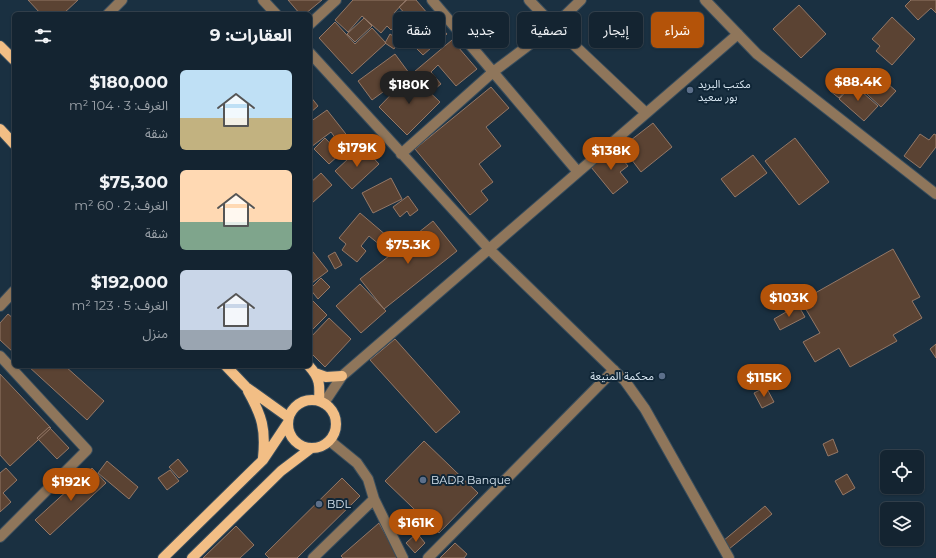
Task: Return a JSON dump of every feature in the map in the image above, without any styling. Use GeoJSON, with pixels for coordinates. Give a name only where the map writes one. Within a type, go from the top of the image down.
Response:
{"type":"FeatureCollection","features":[{"type":"Feature","properties":{"kind":"main road"},"geometry":{"type":"LineString","coordinates":[[0,46],[12,58]]}},
{"type":"Feature","properties":{"kind":"main road"},"geometry":{"type":"LineString","coordinates":[[0,130],[12,142]]}},
{"type":"Feature","properties":{"kind":"main road"},"geometry":{"type":"LineString","coordinates":[[163,558],[263,460],[288,421],[292,410],[297,405],[304,401],[312,400],[322,402],[330,408],[336,420],[334,435],[330,441],[317,448],[310,449],[296,443],[291,438],[288,421],[246,388],[228,368]]}},
{"type":"Feature","properties":{"kind":"main road"},"geometry":{"type":"LineString","coordinates":[[312,369],[326,377],[342,376]]}},
{"type":"Feature","properties":{"kind":"main road"},"geometry":{"type":"LineString","coordinates":[[312,369],[320,385],[322,402]]}},
{"type":"Feature","properties":{"kind":"main road"},"geometry":{"type":"LineString","coordinates":[[246,388],[256,405],[262,422],[265,438],[263,460]]}},
{"type":"Feature","properties":{"kind":"main road"},"geometry":{"type":"LineString","coordinates":[[192,558],[281,471],[310,449]]}},
{"type":"Feature","properties":{"kind":"street"},"geometry":{"type":"LineString","coordinates":[[110,12],[122,0]]}},
{"type":"Feature","properties":{"kind":"street"},"geometry":{"type":"LineString","coordinates":[[263,0],[274,12]]}},
{"type":"Feature","properties":{"kind":"street"},"geometry":{"type":"LineString","coordinates":[[312,22],[336,0]]}},
{"type":"Feature","properties":{"kind":"street"},"geometry":{"type":"LineString","coordinates":[[432,0],[578,172]]}},
{"type":"Feature","properties":{"kind":"street"},"geometry":{"type":"LineString","coordinates":[[529,0],[541,12]]}},
{"type":"Feature","properties":{"kind":"street"},"geometry":{"type":"LineString","coordinates":[[569,12],[581,0]]}},
{"type":"Feature","properties":{"kind":"street"},"geometry":{"type":"LineString","coordinates":[[706,0],[757,54],[936,194]]}},
{"type":"Feature","properties":{"kind":"street"},"geometry":{"type":"LineString","coordinates":[[322,402],[342,376],[738,34]]}},
{"type":"Feature","properties":{"kind":"street"},"geometry":{"type":"LineString","coordinates":[[401,154],[492,72],[524,48]]}},
{"type":"Feature","properties":{"kind":"street"},"geometry":{"type":"LineString","coordinates":[[577,48],[646,113]]}},
{"type":"Feature","properties":{"kind":"street"},"geometry":{"type":"LineString","coordinates":[[312,55],[489,249],[625,381],[645,410],[729,558]]}},
{"type":"Feature","properties":{"kind":"street"},"geometry":{"type":"LineString","coordinates":[[0,306],[12,293]]}},
{"type":"Feature","properties":{"kind":"street"},"geometry":{"type":"LineString","coordinates":[[0,356],[87,450],[0,537]]}},
{"type":"Feature","properties":{"kind":"street"},"geometry":{"type":"LineString","coordinates":[[428,558],[614,370]]}},
{"type":"Feature","properties":{"kind":"street"},"geometry":{"type":"LineString","coordinates":[[330,441],[357,463],[368,479],[374,499],[403,558]]}},
{"type":"Feature","properties":{"kind":"street"},"geometry":{"type":"LineString","coordinates":[[313,558],[374,499]]}},
{"type":"Feature","properties":{"kind":"building"},"geometry":{"type":"Polygon","coordinates":[[[28,0],[78,0],[65,12],[39,12],[28,0]]]}},
{"type":"Feature","properties":{"kind":"building"},"geometry":{"type":"Polygon","coordinates":[[[288,0],[322,0],[307,12],[298,12],[288,0]]]}},
{"type":"Feature","properties":{"kind":"building"},"geometry":{"type":"Polygon","coordinates":[[[353,0],[406,0],[395,12],[393,12],[393,28],[391,30],[387,26],[381,33],[362,16],[348,32],[335,20],[353,0]]]}},
{"type":"Feature","properties":{"kind":"building"},"geometry":{"type":"Polygon","coordinates":[[[407,0],[416,0],[426,12],[403,12],[399,7],[407,0]]]}},
{"type":"Feature","properties":{"kind":"building"},"geometry":{"type":"Polygon","coordinates":[[[911,0],[936,0],[936,13],[931,8],[918,20],[905,6],[911,0]]]}},
{"type":"Feature","properties":{"kind":"building"},"geometry":{"type":"Polygon","coordinates":[[[799,5],[826,34],[801,58],[773,29],[799,5]]]}},
{"type":"Feature","properties":{"kind":"building"},"geometry":{"type":"Polygon","coordinates":[[[892,17],[915,39],[892,65],[876,51],[880,46],[872,39],[892,17]]]}},
{"type":"Feature","properties":{"kind":"building"},"geometry":{"type":"Polygon","coordinates":[[[364,18],[372,26],[355,42],[347,34],[364,18]]]}},
{"type":"Feature","properties":{"kind":"building"},"geometry":{"type":"Polygon","coordinates":[[[335,22],[355,44],[372,28],[386,43],[352,74],[319,38],[335,22]]]}},
{"type":"Feature","properties":{"kind":"building"},"geometry":{"type":"Polygon","coordinates":[[[390,34],[393,36],[394,49],[385,43],[390,34]]]}},
{"type":"Feature","properties":{"kind":"building"},"geometry":{"type":"Polygon","coordinates":[[[452,40],[453,48],[459,48],[477,69],[456,86],[438,65],[431,72],[441,84],[431,92],[414,72],[442,48],[445,48],[445,46],[452,40]]]}},
{"type":"Feature","properties":{"kind":"building"},"geometry":{"type":"Polygon","coordinates":[[[416,48],[431,48],[423,55],[416,48]]]}},
{"type":"Feature","properties":{"kind":"building"},"geometry":{"type":"Polygon","coordinates":[[[395,54],[409,73],[372,100],[358,81],[395,54]]]}},
{"type":"Feature","properties":{"kind":"building"},"geometry":{"type":"Polygon","coordinates":[[[870,68],[896,91],[881,107],[855,83],[870,68]]]}},
{"type":"Feature","properties":{"kind":"building"},"geometry":{"type":"Polygon","coordinates":[[[846,72],[855,80],[839,98],[830,91],[846,72]]]}},
{"type":"Feature","properties":{"kind":"building"},"geometry":{"type":"Polygon","coordinates":[[[407,78],[416,87],[420,83],[440,102],[407,135],[379,107],[407,78]]]}},
{"type":"Feature","properties":{"kind":"building"},"geometry":{"type":"Polygon","coordinates":[[[853,84],[878,106],[864,121],[839,99],[853,84]]]}},
{"type":"Feature","properties":{"kind":"building"},"geometry":{"type":"Polygon","coordinates":[[[491,87],[509,108],[486,127],[501,146],[479,164],[493,182],[481,191],[488,200],[470,215],[415,149],[491,87]]]}},
{"type":"Feature","properties":{"kind":"building"},"geometry":{"type":"Polygon","coordinates":[[[312,98],[318,106],[312,111],[312,98]]]}},
{"type":"Feature","properties":{"kind":"building"},"geometry":{"type":"Polygon","coordinates":[[[327,110],[353,143],[344,150],[331,132],[312,146],[312,121],[327,110]]]}},
{"type":"Feature","properties":{"kind":"building"},"geometry":{"type":"Polygon","coordinates":[[[653,123],[672,147],[641,172],[622,147],[653,123]]]}},
{"type":"Feature","properties":{"kind":"building"},"geometry":{"type":"Polygon","coordinates":[[[920,134],[929,140],[934,134],[936,135],[936,147],[920,168],[904,156],[920,134]]]}},
{"type":"Feature","properties":{"kind":"building"},"geometry":{"type":"Polygon","coordinates":[[[325,138],[340,154],[329,164],[314,149],[325,138]]]}},
{"type":"Feature","properties":{"kind":"building"},"geometry":{"type":"Polygon","coordinates":[[[795,138],[829,182],[799,205],[765,161],[795,138]]]}},
{"type":"Feature","properties":{"kind":"building"},"geometry":{"type":"Polygon","coordinates":[[[362,146],[379,164],[352,189],[335,171],[362,146]]]}},
{"type":"Feature","properties":{"kind":"building"},"geometry":{"type":"Polygon","coordinates":[[[614,149],[628,166],[620,172],[628,182],[613,194],[591,167],[614,149]]]}},
{"type":"Feature","properties":{"kind":"building"},"geometry":{"type":"Polygon","coordinates":[[[753,155],[767,173],[735,197],[721,179],[753,155]]]}},
{"type":"Feature","properties":{"kind":"building"},"geometry":{"type":"Polygon","coordinates":[[[321,173],[332,185],[312,203],[312,181],[321,173]]]}},
{"type":"Feature","properties":{"kind":"building"},"geometry":{"type":"Polygon","coordinates":[[[391,178],[402,199],[373,213],[362,193],[391,178]]]}},
{"type":"Feature","properties":{"kind":"building"},"geometry":{"type":"Polygon","coordinates":[[[408,196],[418,210],[410,216],[407,211],[400,217],[393,207],[408,196]]]}},
{"type":"Feature","properties":{"kind":"building"},"geometry":{"type":"Polygon","coordinates":[[[360,213],[387,236],[380,245],[369,236],[361,246],[366,251],[357,262],[342,250],[346,244],[339,238],[360,213]]]}},
{"type":"Feature","properties":{"kind":"building"},"geometry":{"type":"Polygon","coordinates":[[[433,221],[457,251],[384,309],[360,279],[433,221]]]}},
{"type":"Feature","properties":{"kind":"building"},"geometry":{"type":"Polygon","coordinates":[[[893,249],[920,297],[912,301],[922,318],[893,335],[897,341],[850,367],[839,348],[815,362],[803,342],[820,333],[801,301],[893,249]]]}},
{"type":"Feature","properties":{"kind":"building"},"geometry":{"type":"Polygon","coordinates":[[[335,252],[342,265],[335,269],[328,256],[335,252]]]}},
{"type":"Feature","properties":{"kind":"building"},"geometry":{"type":"Polygon","coordinates":[[[312,253],[328,271],[312,283],[312,253]]]}},
{"type":"Feature","properties":{"kind":"building"},"geometry":{"type":"Polygon","coordinates":[[[321,278],[330,287],[318,299],[312,292],[312,287],[321,278]]]}},
{"type":"Feature","properties":{"kind":"building"},"geometry":{"type":"Polygon","coordinates":[[[360,284],[386,311],[361,333],[336,306],[360,284]]]}},
{"type":"Feature","properties":{"kind":"building"},"geometry":{"type":"Polygon","coordinates":[[[312,300],[327,315],[312,330],[312,300]]]}},
{"type":"Feature","properties":{"kind":"building"},"geometry":{"type":"Polygon","coordinates":[[[798,305],[805,317],[780,330],[774,319],[798,305]]]}},
{"type":"Feature","properties":{"kind":"building"},"geometry":{"type":"Polygon","coordinates":[[[8,314],[12,317],[12,351],[0,340],[0,323],[8,314]]]}},
{"type":"Feature","properties":{"kind":"building"},"geometry":{"type":"Polygon","coordinates":[[[329,318],[351,339],[325,367],[312,354],[312,336],[329,318]]]}},
{"type":"Feature","properties":{"kind":"building"},"geometry":{"type":"Polygon","coordinates":[[[395,339],[460,412],[436,433],[370,360],[395,339]]]}},
{"type":"Feature","properties":{"kind":"building"},"geometry":{"type":"Polygon","coordinates":[[[936,344],[936,358],[930,349],[936,344]]]}},
{"type":"Feature","properties":{"kind":"building"},"geometry":{"type":"Polygon","coordinates":[[[30,368],[67,368],[104,401],[87,420],[30,368]]]}},
{"type":"Feature","properties":{"kind":"building"},"geometry":{"type":"Polygon","coordinates":[[[0,374],[51,428],[10,466],[0,455],[0,374]]]}},
{"type":"Feature","properties":{"kind":"building"},"geometry":{"type":"Polygon","coordinates":[[[766,387],[774,402],[762,408],[754,393],[766,387]]]}},
{"type":"Feature","properties":{"kind":"building"},"geometry":{"type":"Polygon","coordinates":[[[49,427],[69,448],[57,459],[37,438],[49,427]]]}},
{"type":"Feature","properties":{"kind":"building"},"geometry":{"type":"Polygon","coordinates":[[[833,439],[838,452],[828,456],[823,444],[833,439]]]}},
{"type":"Feature","properties":{"kind":"building"},"geometry":{"type":"Polygon","coordinates":[[[424,441],[478,493],[439,533],[385,481],[424,441]]]}},
{"type":"Feature","properties":{"kind":"building"},"geometry":{"type":"Polygon","coordinates":[[[178,459],[188,471],[179,478],[169,467],[178,459]]]}},
{"type":"Feature","properties":{"kind":"building"},"geometry":{"type":"Polygon","coordinates":[[[107,461],[138,487],[129,499],[98,473],[107,461]]]}},
{"type":"Feature","properties":{"kind":"building"},"geometry":{"type":"Polygon","coordinates":[[[6,468],[17,480],[3,493],[11,502],[0,512],[0,473],[6,468]]]}},
{"type":"Feature","properties":{"kind":"building"},"geometry":{"type":"Polygon","coordinates":[[[92,468],[106,483],[50,535],[35,520],[92,468]]]}},
{"type":"Feature","properties":{"kind":"building"},"geometry":{"type":"Polygon","coordinates":[[[170,470],[179,481],[167,490],[158,478],[170,470]]]}},
{"type":"Feature","properties":{"kind":"building"},"geometry":{"type":"Polygon","coordinates":[[[847,474],[855,488],[843,495],[835,481],[847,474]]]}},
{"type":"Feature","properties":{"kind":"building"},"geometry":{"type":"Polygon","coordinates":[[[342,478],[360,496],[297,558],[269,558],[265,554],[342,478]]]}},
{"type":"Feature","properties":{"kind":"building"},"geometry":{"type":"Polygon","coordinates":[[[765,506],[772,514],[729,549],[723,541],[765,506]]]}},
{"type":"Feature","properties":{"kind":"building"},"geometry":{"type":"Polygon","coordinates":[[[379,523],[399,558],[343,558],[341,556],[379,523]]]}},
{"type":"Feature","properties":{"kind":"building"},"geometry":{"type":"Polygon","coordinates":[[[236,526],[254,545],[240,558],[203,558],[236,526]]]}},
{"type":"Feature","properties":{"kind":"building"},"geometry":{"type":"Polygon","coordinates":[[[417,533],[425,543],[415,553],[406,543],[417,533]]]}},
{"type":"Feature","properties":{"kind":"building"},"geometry":{"type":"Polygon","coordinates":[[[455,543],[467,554],[464,558],[440,558],[455,543]]]}},
{"type":"Feature","properties":{"kind":"place","name":"مكتب البريد بور سعيد"},"geometry":{"type":"Point","coordinates":[690,90]}},
{"type":"Feature","properties":{"kind":"place","name":"محكمة المنيعة"},"geometry":{"type":"Point","coordinates":[662,376]}},
{"type":"Feature","properties":{"kind":"place","name":"BADR Banque"},"geometry":{"type":"Point","coordinates":[423,480]}},
{"type":"Feature","properties":{"kind":"place","name":"BDL"},"geometry":{"type":"Point","coordinates":[319,504]}}]}
